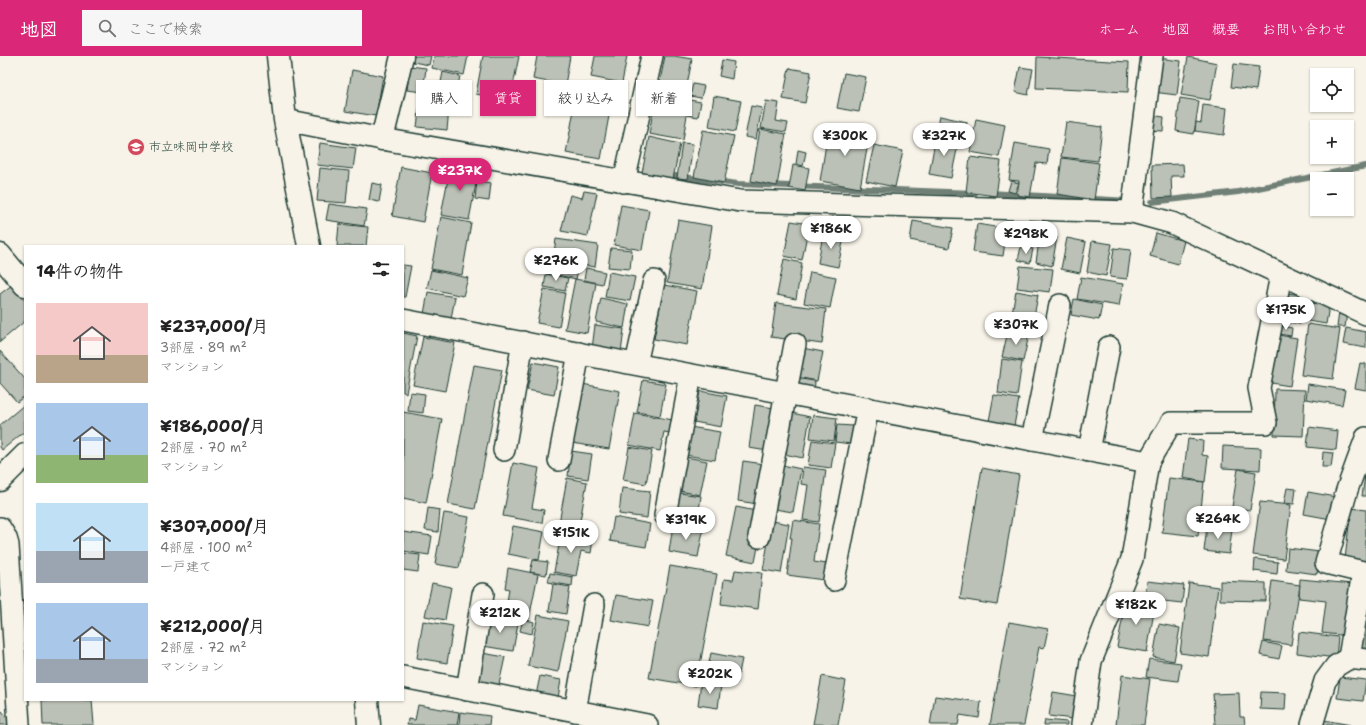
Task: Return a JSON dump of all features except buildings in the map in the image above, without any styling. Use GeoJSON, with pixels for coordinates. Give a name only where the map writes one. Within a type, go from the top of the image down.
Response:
{"type":"FeatureCollection","features":[{"type":"Feature","properties":{"kind":"street"},"geometry":{"type":"LineString","coordinates":[[278,56],[285,120],[309,245]]}},
{"type":"Feature","properties":{"kind":"street"},"geometry":{"type":"LineString","coordinates":[[382,139],[402,56]]}},
{"type":"Feature","properties":{"kind":"street"},"geometry":{"type":"LineString","coordinates":[[624,182],[652,56]]}},
{"type":"Feature","properties":{"kind":"street"},"geometry":{"type":"LineString","coordinates":[[1132,212],[1152,56]]}},
{"type":"Feature","properties":{"kind":"street"},"geometry":{"type":"LineString","coordinates":[[285,120],[382,139],[740,201],[1132,212],[1172,223],[1366,314]]}},
{"type":"Feature","properties":{"kind":"street"},"geometry":{"type":"LineString","coordinates":[[0,255],[24,284]]}},
{"type":"Feature","properties":{"kind":"street"},"geometry":{"type":"LineString","coordinates":[[1082,725],[1091,661],[1132,559],[1148,462],[1171,423],[1266,423],[1259,388],[1281,275]]}},
{"type":"Feature","properties":{"kind":"street"},"geometry":{"type":"LineString","coordinates":[[636,364],[654,281]]}},
{"type":"Feature","properties":{"kind":"street"},"geometry":{"type":"LineString","coordinates":[[1032,440],[1060,305]]}},
{"type":"Feature","properties":{"kind":"street"},"geometry":{"type":"LineString","coordinates":[[404,320],[1148,462]]}},
{"type":"Feature","properties":{"kind":"street"},"geometry":{"type":"LineString","coordinates":[[504,450],[523,342]]}},
{"type":"Feature","properties":{"kind":"street"},"geometry":{"type":"LineString","coordinates":[[759,537],[795,344]]}},
{"type":"Feature","properties":{"kind":"street"},"geometry":{"type":"LineString","coordinates":[[1089,451],[1109,347]]}},
{"type":"Feature","properties":{"kind":"street"},"geometry":{"type":"LineString","coordinates":[[559,460],[579,353]]}},
{"type":"Feature","properties":{"kind":"street"},"geometry":{"type":"LineString","coordinates":[[665,515],[691,375]]}},
{"type":"Feature","properties":{"kind":"street"},"geometry":{"type":"LineString","coordinates":[[834,580],[868,408]]}},
{"type":"Feature","properties":{"kind":"street"},"geometry":{"type":"LineString","coordinates":[[1312,725],[1325,681],[1336,666],[1358,659],[1363,572],[1326,563],[1347,490],[1366,438]]}},
{"type":"Feature","properties":{"kind":"street"},"geometry":{"type":"LineString","coordinates":[[0,480],[24,456]]}},
{"type":"Feature","properties":{"kind":"street"},"geometry":{"type":"LineString","coordinates":[[0,528],[8,545],[19,725]]}},
{"type":"Feature","properties":{"kind":"street"},"geometry":{"type":"LineString","coordinates":[[467,690],[483,594]]}},
{"type":"Feature","properties":{"kind":"street"},"geometry":{"type":"LineString","coordinates":[[575,711],[594,605]]}},
{"type":"Feature","properties":{"kind":"street"},"geometry":{"type":"LineString","coordinates":[[404,677],[648,725]]}},
{"type":"Feature","properties":{"kind":"street"},"geometry":{"type":"LineString","coordinates":[[367,701],[369,725]]}},
{"type":"Feature","properties":{"kind":"waterway"},"geometry":{"type":"LineString","coordinates":[[1152,202],[1238,192],[1366,166]]}},
{"type":"Feature","properties":{"kind":"waterway"},"geometry":{"type":"LineString","coordinates":[[667,175],[738,184],[975,193]]}},
{"type":"Feature","properties":{"kind":"waterway"},"geometry":{"type":"LineString","coordinates":[[990,193],[1130,201]]}},
{"type":"Feature","properties":{"kind":"place","name":"市立味岡中学校"},"geometry":{"type":"Point","coordinates":[136,147]}}]}
